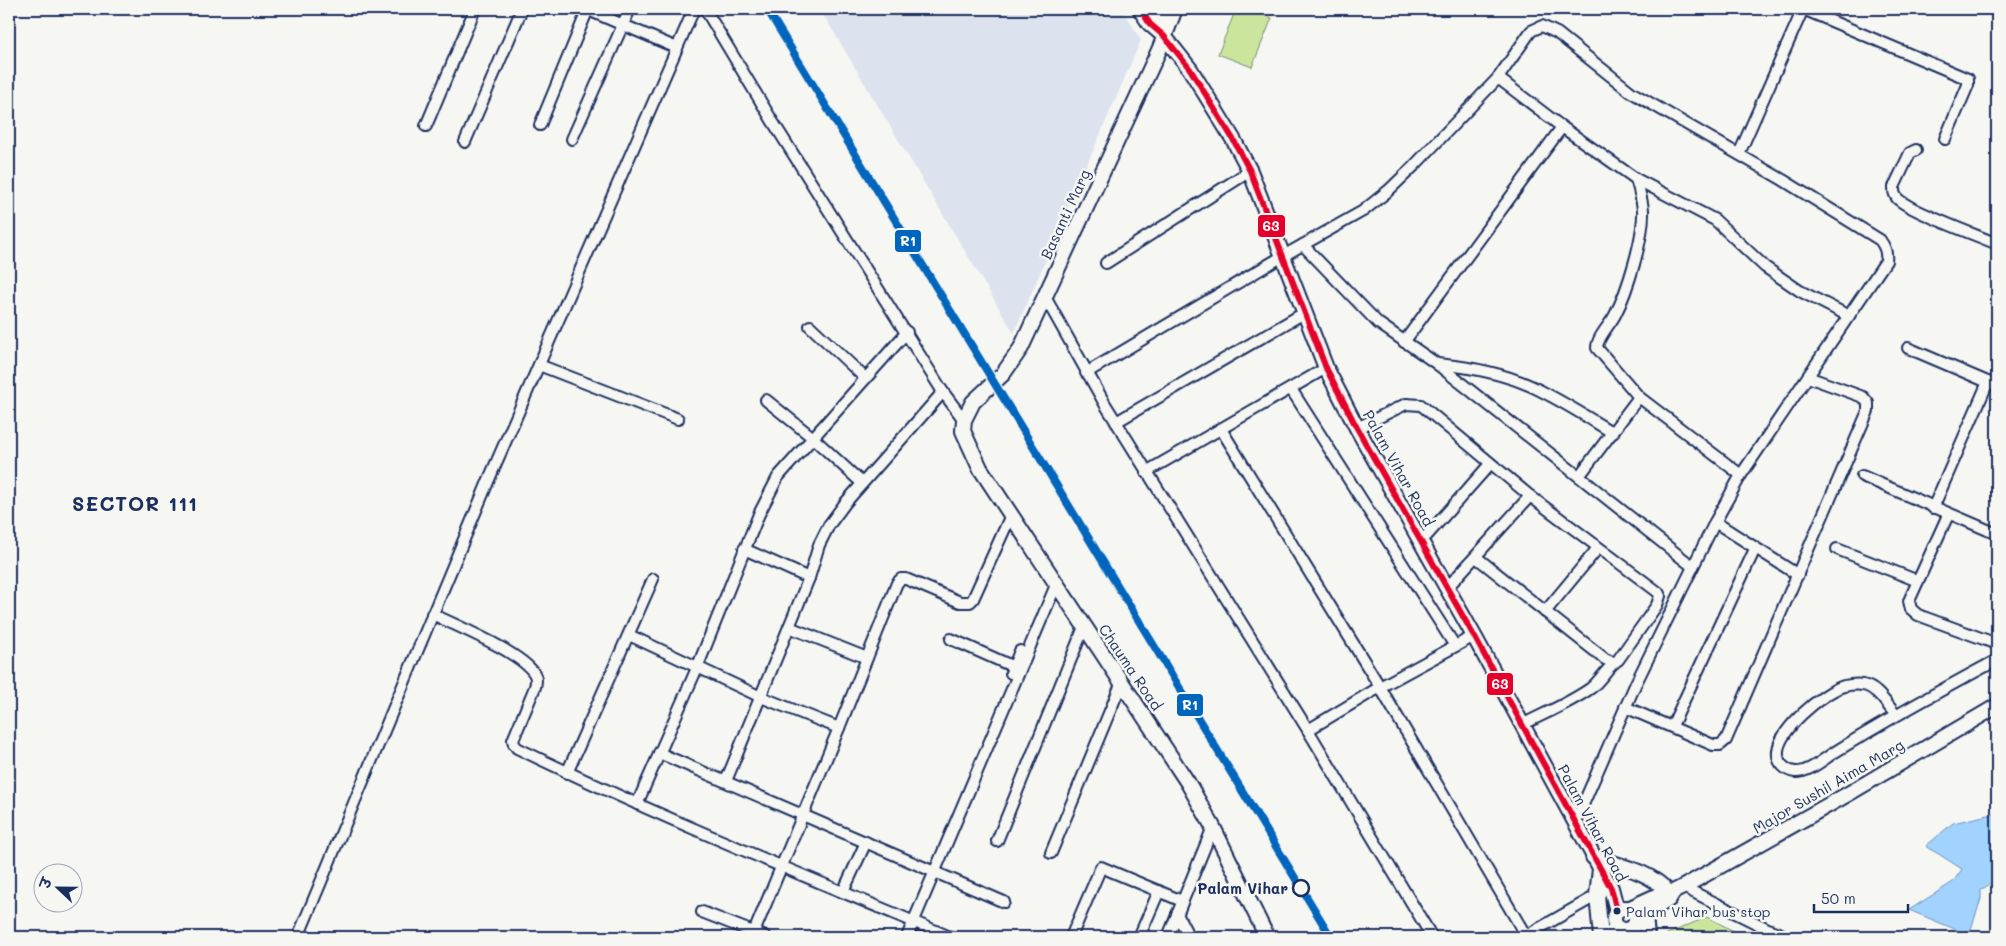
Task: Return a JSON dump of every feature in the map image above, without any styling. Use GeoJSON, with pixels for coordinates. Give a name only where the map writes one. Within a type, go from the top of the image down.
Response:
{"type":"FeatureCollection","features":[{"type":"Feature","properties":{"kind":"street"},"geometry":{"type":"LineString","coordinates":[[426,126],[475,9]]}},
{"type":"Feature","properties":{"kind":"street"},"geometry":{"type":"LineString","coordinates":[[465,142],[522,9]]}},
{"type":"Feature","properties":{"kind":"street"},"geometry":{"type":"LineString","coordinates":[[540,125],[587,9],[677,48]]}},
{"type":"Feature","properties":{"kind":"street"},"geometry":{"type":"LineString","coordinates":[[572,139],[630,9]]}},
{"type":"Feature","properties":{"kind":"street"},"geometry":{"type":"LineString","coordinates":[[298,937],[432,614],[460,554],[539,365],[694,9]]}},
{"type":"Feature","properties":{"kind":"street"},"geometry":{"type":"LineString","coordinates":[[706,9],[773,122],[907,332],[943,392],[964,420]]}},
{"type":"Feature","properties":{"kind":"street","name":"Palam Vihar Road"},"geometry":{"type":"LineString","coordinates":[[1140,9],[1150,24],[1164,36],[1190,69],[1250,171],[1326,368],[1422,541],[1446,589],[1474,636],[1626,921],[1647,937]]}},
{"type":"Feature","properties":{"kind":"street","name":"Palam Vihar Road"},"geometry":{"type":"LineString","coordinates":[[1156,9],[1161,17],[1164,36]]}},
{"type":"Feature","properties":{"kind":"street","name":"Basanti Marg"},"geometry":{"type":"LineString","coordinates":[[964,420],[973,402],[1003,374],[1018,353],[1175,9]]}},
{"type":"Feature","properties":{"kind":"street"},"geometry":{"type":"LineString","coordinates":[[1739,154],[1803,9],[1968,79],[1968,86],[1945,139]]}},
{"type":"Feature","properties":{"kind":"street"},"geometry":{"type":"LineString","coordinates":[[1086,373],[1283,256],[1363,211],[1388,191],[1498,78],[1531,31],[1542,26],[1557,33],[1631,92],[1739,154],[1880,240],[1885,248],[1886,261],[1741,475],[1715,522],[1625,707],[1575,823]]}},
{"type":"Feature","properties":{"kind":"street"},"geometry":{"type":"LineString","coordinates":[[1498,78],[1562,127],[1636,179],[1715,220],[1765,267],[1800,291],[1849,316]]}},
{"type":"Feature","properties":{"kind":"street"},"geometry":{"type":"LineString","coordinates":[[1404,342],[1562,127]]}},
{"type":"Feature","properties":{"kind":"street"},"geometry":{"type":"LineString","coordinates":[[1916,150],[1910,153],[1894,187],[1896,198],[1914,209],[1997,244]]}},
{"type":"Feature","properties":{"kind":"street"},"geometry":{"type":"LineString","coordinates":[[1106,263],[1250,171]]}},
{"type":"Feature","properties":{"kind":"street"},"geometry":{"type":"LineString","coordinates":[[1636,179],[1643,211],[1642,230],[1623,296],[1616,314],[1597,348],[1639,397],[1741,475]]}},
{"type":"Feature","properties":{"kind":"street"},"geometry":{"type":"LineString","coordinates":[[1303,245],[1363,310],[1378,323],[1437,364],[1692,566]]}},
{"type":"Feature","properties":{"kind":"street"},"geometry":{"type":"LineString","coordinates":[[1045,297],[1086,373],[1308,730],[1432,937]]}},
{"type":"Feature","properties":{"kind":"street"},"geometry":{"type":"LineString","coordinates":[[1116,422],[1304,313]]}},
{"type":"Feature","properties":{"kind":"street"},"geometry":{"type":"LineString","coordinates":[[810,326],[865,378]]}},
{"type":"Feature","properties":{"kind":"street"},"geometry":{"type":"LineString","coordinates":[[637,804],[697,668],[759,514],[778,477],[907,332]]}},
{"type":"Feature","properties":{"kind":"street"},"geometry":{"type":"LineString","coordinates":[[1908,348],[1993,384],[1933,508]]}},
{"type":"Feature","properties":{"kind":"street"},"geometry":{"type":"LineString","coordinates":[[1437,364],[1466,367],[1521,382],[1550,396],[1613,433]]}},
{"type":"Feature","properties":{"kind":"street"},"geometry":{"type":"LineString","coordinates":[[539,365],[678,419]]}},
{"type":"Feature","properties":{"kind":"street"},"geometry":{"type":"LineString","coordinates":[[1146,472],[1326,368]]}},
{"type":"Feature","properties":{"kind":"street"},"geometry":{"type":"LineString","coordinates":[[1625,707],[1714,745],[1726,740],[1868,407],[1868,403],[1863,397],[1808,377]]}},
{"type":"Feature","properties":{"kind":"street"},"geometry":{"type":"LineString","coordinates":[[1290,388],[1455,646]]}},
{"type":"Feature","properties":{"kind":"street"},"geometry":{"type":"LineString","coordinates":[[726,781],[809,578],[819,545],[829,525],[862,483],[943,392]]}},
{"type":"Feature","properties":{"kind":"street"},"geometry":{"type":"LineString","coordinates":[[1580,476],[1639,397]]}},
{"type":"Feature","properties":{"kind":"street"},"geometry":{"type":"LineString","coordinates":[[766,400],[812,437],[862,483]]}},
{"type":"Feature","properties":{"kind":"street"},"geometry":{"type":"LineString","coordinates":[[1358,428],[1406,404],[1414,403],[1421,405],[1530,496],[1658,592],[1660,596],[1657,605],[1618,660],[1601,680],[1589,689],[1522,725]]}},
{"type":"Feature","properties":{"kind":"street","name":"Chauma Road"},"geometry":{"type":"LineString","coordinates":[[964,420],[963,432],[980,468],[1188,783],[1213,827],[1267,937]]}},
{"type":"Feature","properties":{"kind":"street"},"geometry":{"type":"LineString","coordinates":[[1221,429],[1380,687],[1525,937],[1610,888]]}},
{"type":"Feature","properties":{"kind":"street"},"geometry":{"type":"LineString","coordinates":[[1422,541],[1490,464]]}},
{"type":"Feature","properties":{"kind":"street"},"geometry":{"type":"LineString","coordinates":[[1862,476],[1948,515],[1997,534]]}},
{"type":"Feature","properties":{"kind":"street"},"geometry":{"type":"LineString","coordinates":[[1446,589],[1530,496]]}},
{"type":"Feature","properties":{"kind":"street"},"geometry":{"type":"LineString","coordinates":[[753,935],[897,583],[900,579],[906,579],[960,602],[970,602],[1011,515]]}},
{"type":"Feature","properties":{"kind":"street"},"geometry":{"type":"LineString","coordinates":[[1948,515],[1909,601],[1911,609],[1918,615],[1997,644]]}},
{"type":"Feature","properties":{"kind":"street"},"geometry":{"type":"LineString","coordinates":[[1715,522],[1755,549],[1798,574]]}},
{"type":"Feature","properties":{"kind":"street"},"geometry":{"type":"LineString","coordinates":[[1545,612],[1598,548]]}},
{"type":"Feature","properties":{"kind":"street"},"geometry":{"type":"LineString","coordinates":[[744,549],[809,578]]}},
{"type":"Feature","properties":{"kind":"street"},"geometry":{"type":"LineString","coordinates":[[1672,726],[1755,549]]}},
{"type":"Feature","properties":{"kind":"street"},"geometry":{"type":"LineString","coordinates":[[1837,549],[1918,581]]}},
{"type":"Feature","properties":{"kind":"street"},"geometry":{"type":"LineString","coordinates":[[1476,557],[1605,659],[1614,663]]}},
{"type":"Feature","properties":{"kind":"street"},"geometry":{"type":"LineString","coordinates":[[567,772],[653,580]]}},
{"type":"Feature","properties":{"kind":"street"},"geometry":{"type":"LineString","coordinates":[[1012,674],[1056,585]]}},
{"type":"Feature","properties":{"kind":"street"},"geometry":{"type":"LineString","coordinates":[[432,614],[511,654],[532,670],[536,678],[536,687],[513,740],[517,748],[637,804],[780,867],[950,937]]}},
{"type":"Feature","properties":{"kind":"street"},"geometry":{"type":"LineString","coordinates":[[789,627],[867,658]]}},
{"type":"Feature","properties":{"kind":"street"},"geometry":{"type":"LineString","coordinates":[[997,841],[1084,627]]}},
{"type":"Feature","properties":{"kind":"street"},"geometry":{"type":"LineString","coordinates":[[629,635],[697,668],[839,728]]}},
{"type":"Feature","properties":{"kind":"street"},"geometry":{"type":"LineString","coordinates":[[1308,730],[1380,687],[1474,636]]}},
{"type":"Feature","properties":{"kind":"street"},"geometry":{"type":"LineString","coordinates":[[951,639],[1012,674]]}},
{"type":"Feature","properties":{"kind":"street"},"geometry":{"type":"LineString","coordinates":[[907,937],[935,872],[1020,651]]}},
{"type":"Feature","properties":{"kind":"street"},"geometry":{"type":"LineString","coordinates":[[1896,715],[1876,691],[1869,687],[1854,685],[1839,688],[1821,698],[1795,721],[1781,741],[1777,753],[1780,763],[1795,772],[1802,770],[1896,715],[1997,660]]}},
{"type":"Feature","properties":{"kind":"street"},"geometry":{"type":"LineString","coordinates":[[1051,852],[1122,682]]}},
{"type":"Feature","properties":{"kind":"street","name":"Major Sushil Aima Marg"},"geometry":{"type":"LineString","coordinates":[[1626,921],[1669,899],[1675,890],[1848,794],[1997,706]]}},
{"type":"Feature","properties":{"kind":"street"},"geometry":{"type":"LineString","coordinates":[[659,754],[726,781],[1004,902]]}},
{"type":"Feature","properties":{"kind":"street"},"geometry":{"type":"LineString","coordinates":[[1168,937],[1213,827]]}},
{"type":"Feature","properties":{"kind":"street"},"geometry":{"type":"LineString","coordinates":[[844,892],[866,842]]}},
{"type":"Feature","properties":{"kind":"street"},"geometry":{"type":"LineString","coordinates":[[1601,937],[1596,863],[1651,878],[1770,933],[1788,937]]}},
{"type":"Feature","properties":{"kind":"street"},"geometry":{"type":"LineString","coordinates":[[1071,937],[1101,867],[1182,901]]}},
{"type":"Feature","properties":{"kind":"street"},"geometry":{"type":"LineString","coordinates":[[1140,937],[1159,891]]}},
{"type":"Feature","properties":{"kind":"street"},"geometry":{"type":"LineString","coordinates":[[702,912],[753,935],[766,937]]}},
{"type":"Feature","properties":{"kind":"street"},"geometry":{"type":"LineString","coordinates":[[1177,914],[1189,937]]}},
{"type":"Feature","properties":{"kind":"street"},"geometry":{"type":"LineString","coordinates":[[1606,937],[1626,921]]}},
{"type":"Feature","properties":{"kind":"shaded area"},"geometry":{"type":"Polygon","coordinates":[[[820,9],[1122,9],[1141,40],[1014,333],[820,9]]]}},
{"type":"Feature","properties":{"kind":"green space"},"geometry":{"type":"Polygon","coordinates":[[[1236,9],[1249,9],[1272,18],[1252,67],[1218,54],[1236,9]]]}},
{"type":"Feature","properties":{"kind":"green space"},"geometry":{"type":"Polygon","coordinates":[[[1707,917],[1745,937],[1665,937],[1665,935],[1707,917]]]}},
{"type":"Feature","properties":{"kind":"water"},"geometry":{"type":"Polygon","coordinates":[[[1997,813],[1997,879],[1981,890],[1981,899],[1969,935],[1909,910],[1953,882],[1962,869],[1926,846],[1953,823],[1997,813]]]}},
{"type":"Feature","properties":{"kind":"transit line","name":"R1"},"geometry":{"type":"LineString","coordinates":[[767,9],[1331,937]]}},
{"type":"Feature","properties":{"kind":"transit line","name":"63"},"geometry":{"type":"LineString","coordinates":[[1140,9],[1150,24],[1164,36],[1190,69],[1233,139],[1250,171],[1326,368],[1357,428],[1474,636],[1611,888],[1617,911]]}},
{"type":"Feature","properties":{"kind":"place","name":"Palam Vihar"},"geometry":{"type":"Point","coordinates":[1301,888]}},
{"type":"Feature","properties":{"kind":"place","name":"Palam Vihar bus stop"},"geometry":{"type":"Point","coordinates":[1617,911]}},
{"type":"Feature","properties":{"kind":"district","name":"SECTOR 111"},"geometry":{"type":"Point","coordinates":[135,503]}}]}
